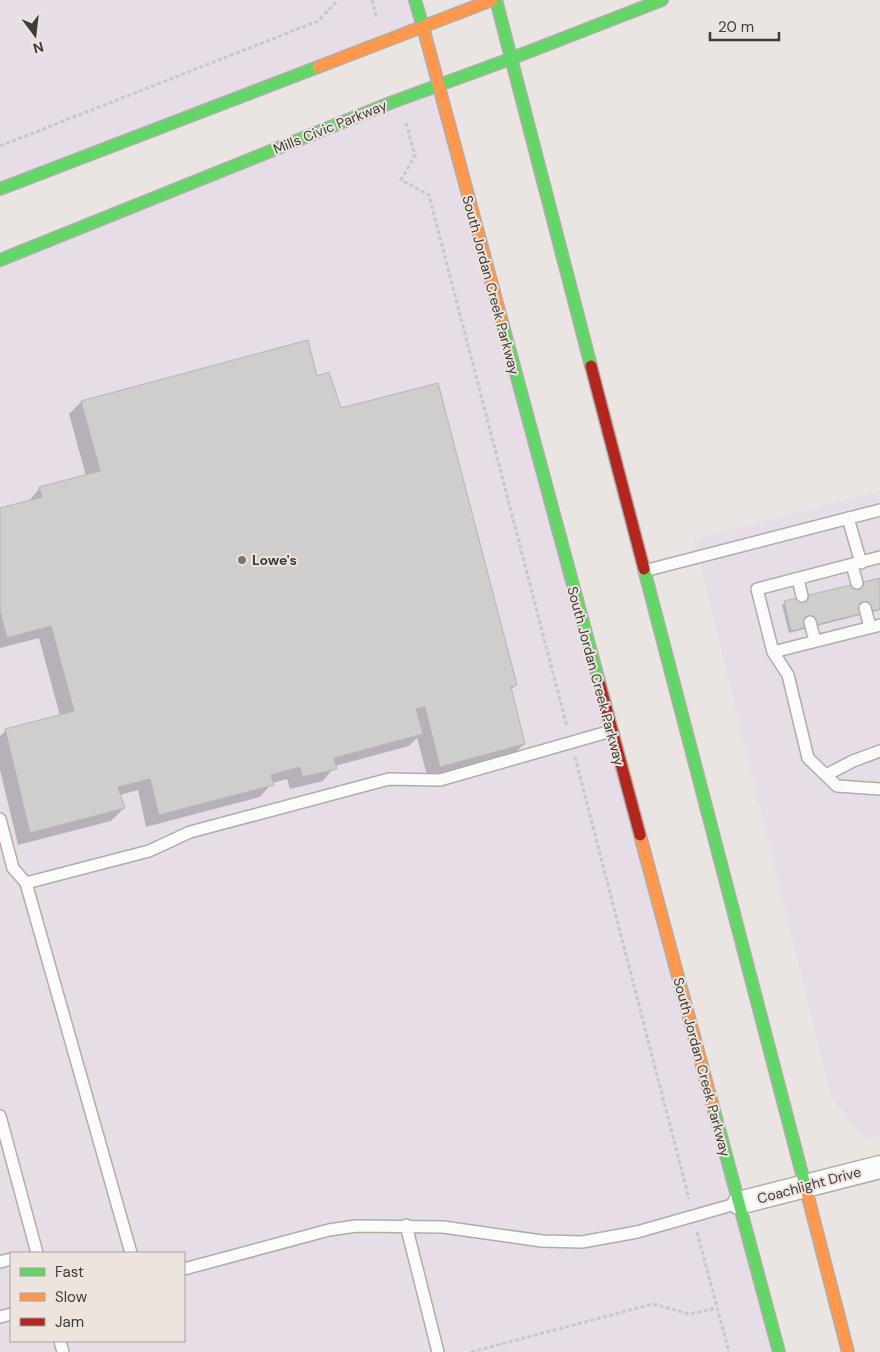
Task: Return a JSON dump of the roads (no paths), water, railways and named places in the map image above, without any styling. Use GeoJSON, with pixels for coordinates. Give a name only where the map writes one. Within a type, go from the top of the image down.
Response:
{"type":"FeatureCollection","features":[{"type":"Feature","properties":{"kind":"main road","name":"South Jordan Creek Parkway"},"geometry":{"type":"LineString","coordinates":[[416,0],[437,84],[779,1352]]}},
{"type":"Feature","properties":{"kind":"main road"},"geometry":{"type":"LineString","coordinates":[[0,189],[492,0]]}},
{"type":"Feature","properties":{"kind":"main road"},"geometry":{"type":"LineString","coordinates":[[496,0],[848,1352]]}},
{"type":"Feature","properties":{"kind":"main road","name":"Mills Civic Parkway"},"geometry":{"type":"LineString","coordinates":[[0,260],[437,84],[662,0]]}},
{"type":"Feature","properties":{"kind":"street","name":"Coachlight Drive"},"geometry":{"type":"LineString","coordinates":[[738,1203],[880,1167]]}},
{"type":"Feature","properties":{"kind":"lane"},"geometry":{"type":"LineString","coordinates":[[644,571],[880,510]]}},
{"type":"Feature","properties":{"kind":"lane"},"geometry":{"type":"LineString","coordinates":[[848,518],[856,564],[857,582]]}},
{"type":"Feature","properties":{"kind":"lane"},"geometry":{"type":"LineString","coordinates":[[880,557],[757,589],[773,652],[788,675],[808,758],[837,786],[880,789]]}},
{"type":"Feature","properties":{"kind":"lane"},"geometry":{"type":"LineString","coordinates":[[798,579],[802,596]]}},
{"type":"Feature","properties":{"kind":"lane"},"geometry":{"type":"LineString","coordinates":[[773,652],[875,626],[865,608]]}},
{"type":"Feature","properties":{"kind":"lane"},"geometry":{"type":"LineString","coordinates":[[810,622],[816,641]]}},
{"type":"Feature","properties":{"kind":"lane"},"geometry":{"type":"LineString","coordinates":[[26,883],[150,851],[190,832],[382,781],[440,780],[611,731]]}},
{"type":"Feature","properties":{"kind":"lane"},"geometry":{"type":"LineString","coordinates":[[826,775],[853,761],[880,751]]}},
{"type":"Feature","properties":{"kind":"lane"},"geometry":{"type":"LineString","coordinates":[[0,819],[13,868],[26,883],[131,1252]]}},
{"type":"Feature","properties":{"kind":"lane"},"geometry":{"type":"LineString","coordinates":[[0,1116],[6,1159],[35,1252]]}},
{"type":"Feature","properties":{"kind":"lane"},"geometry":{"type":"LineString","coordinates":[[185,1269],[329,1230],[356,1226],[406,1225],[443,1227],[542,1241],[582,1242],[637,1232],[738,1203]]}},
{"type":"Feature","properties":{"kind":"lane"},"geometry":{"type":"LineString","coordinates":[[406,1225],[438,1352]]}},
{"type":"Feature","properties":{"kind":"place","name":"Lowe's"},"geometry":{"type":"Point","coordinates":[242,560]}}]}
